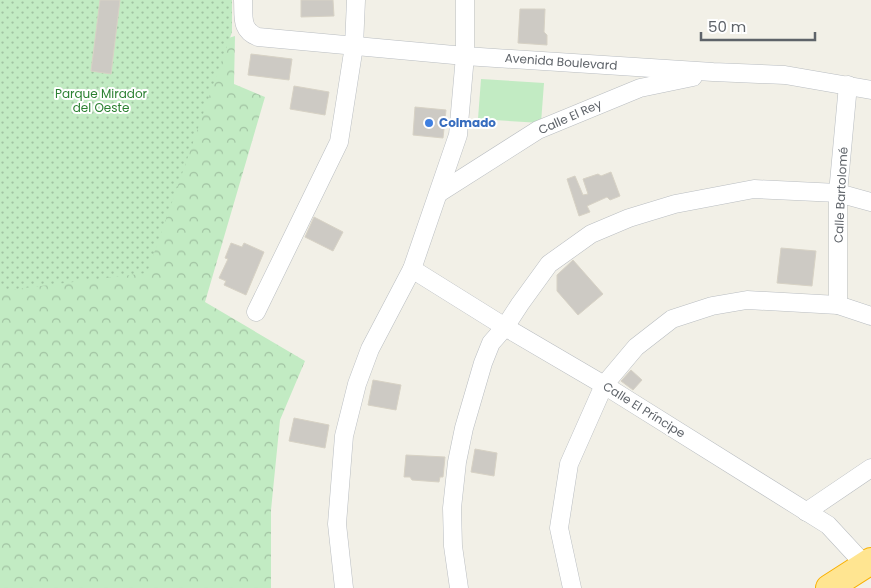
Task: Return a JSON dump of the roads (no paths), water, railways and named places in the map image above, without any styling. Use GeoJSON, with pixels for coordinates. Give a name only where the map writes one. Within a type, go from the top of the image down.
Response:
{"type":"FeatureCollection","features":[{"type":"Feature","properties":{"kind":"highway"},"geometry":{"type":"LineString","coordinates":[[828,588],[868,563]]}},
{"type":"Feature","properties":{"kind":"street","name":"Avenida Boulevard"},"geometry":{"type":"LineString","coordinates":[[243,0],[244,22],[251,34],[258,36],[465,56],[785,75],[871,90]]}},
{"type":"Feature","properties":{"kind":"street"},"geometry":{"type":"LineString","coordinates":[[256,312],[339,142],[354,46],[356,0]]}},
{"type":"Feature","properties":{"kind":"street"},"geometry":{"type":"LineString","coordinates":[[344,588],[337,524],[344,436],[357,384],[370,349],[412,269],[458,135],[465,56],[465,0]]}},
{"type":"Feature","properties":{"kind":"street","name":"Calle El Rey"},"geometry":{"type":"LineString","coordinates":[[439,193],[538,130],[640,88],[714,72]]}},
{"type":"Feature","properties":{"kind":"street","name":"Calle Bartolomé"},"geometry":{"type":"LineString","coordinates":[[838,305],[838,193],[848,85]]}},
{"type":"Feature","properties":{"kind":"street"},"geometry":{"type":"LineString","coordinates":[[459,588],[453,546],[452,508],[457,462],[464,428],[483,363],[491,343],[505,327],[549,264],[591,234],[629,218],[675,204],[754,189],[838,193],[871,202]]}},
{"type":"Feature","properties":{"kind":"street","name":"Calle El Príncipe"},"geometry":{"type":"LineString","coordinates":[[412,269],[505,327],[604,385],[828,525],[868,563]]}},
{"type":"Feature","properties":{"kind":"street"},"geometry":{"type":"LineString","coordinates":[[572,588],[559,528],[569,464],[604,385],[636,347],[672,319],[712,306],[747,300],[838,305],[871,316]]}},
{"type":"Feature","properties":{"kind":"street"},"geometry":{"type":"LineString","coordinates":[[806,512],[871,468]]}},
{"type":"Feature","properties":{"kind":"place","name":"Colmado"},"geometry":{"type":"Point","coordinates":[429,123]}},
{"type":"Feature","properties":{"kind":"park label","name":"Parque Mirador del Oeste"},"geometry":{"type":"Point","coordinates":[101,101]}}]}
